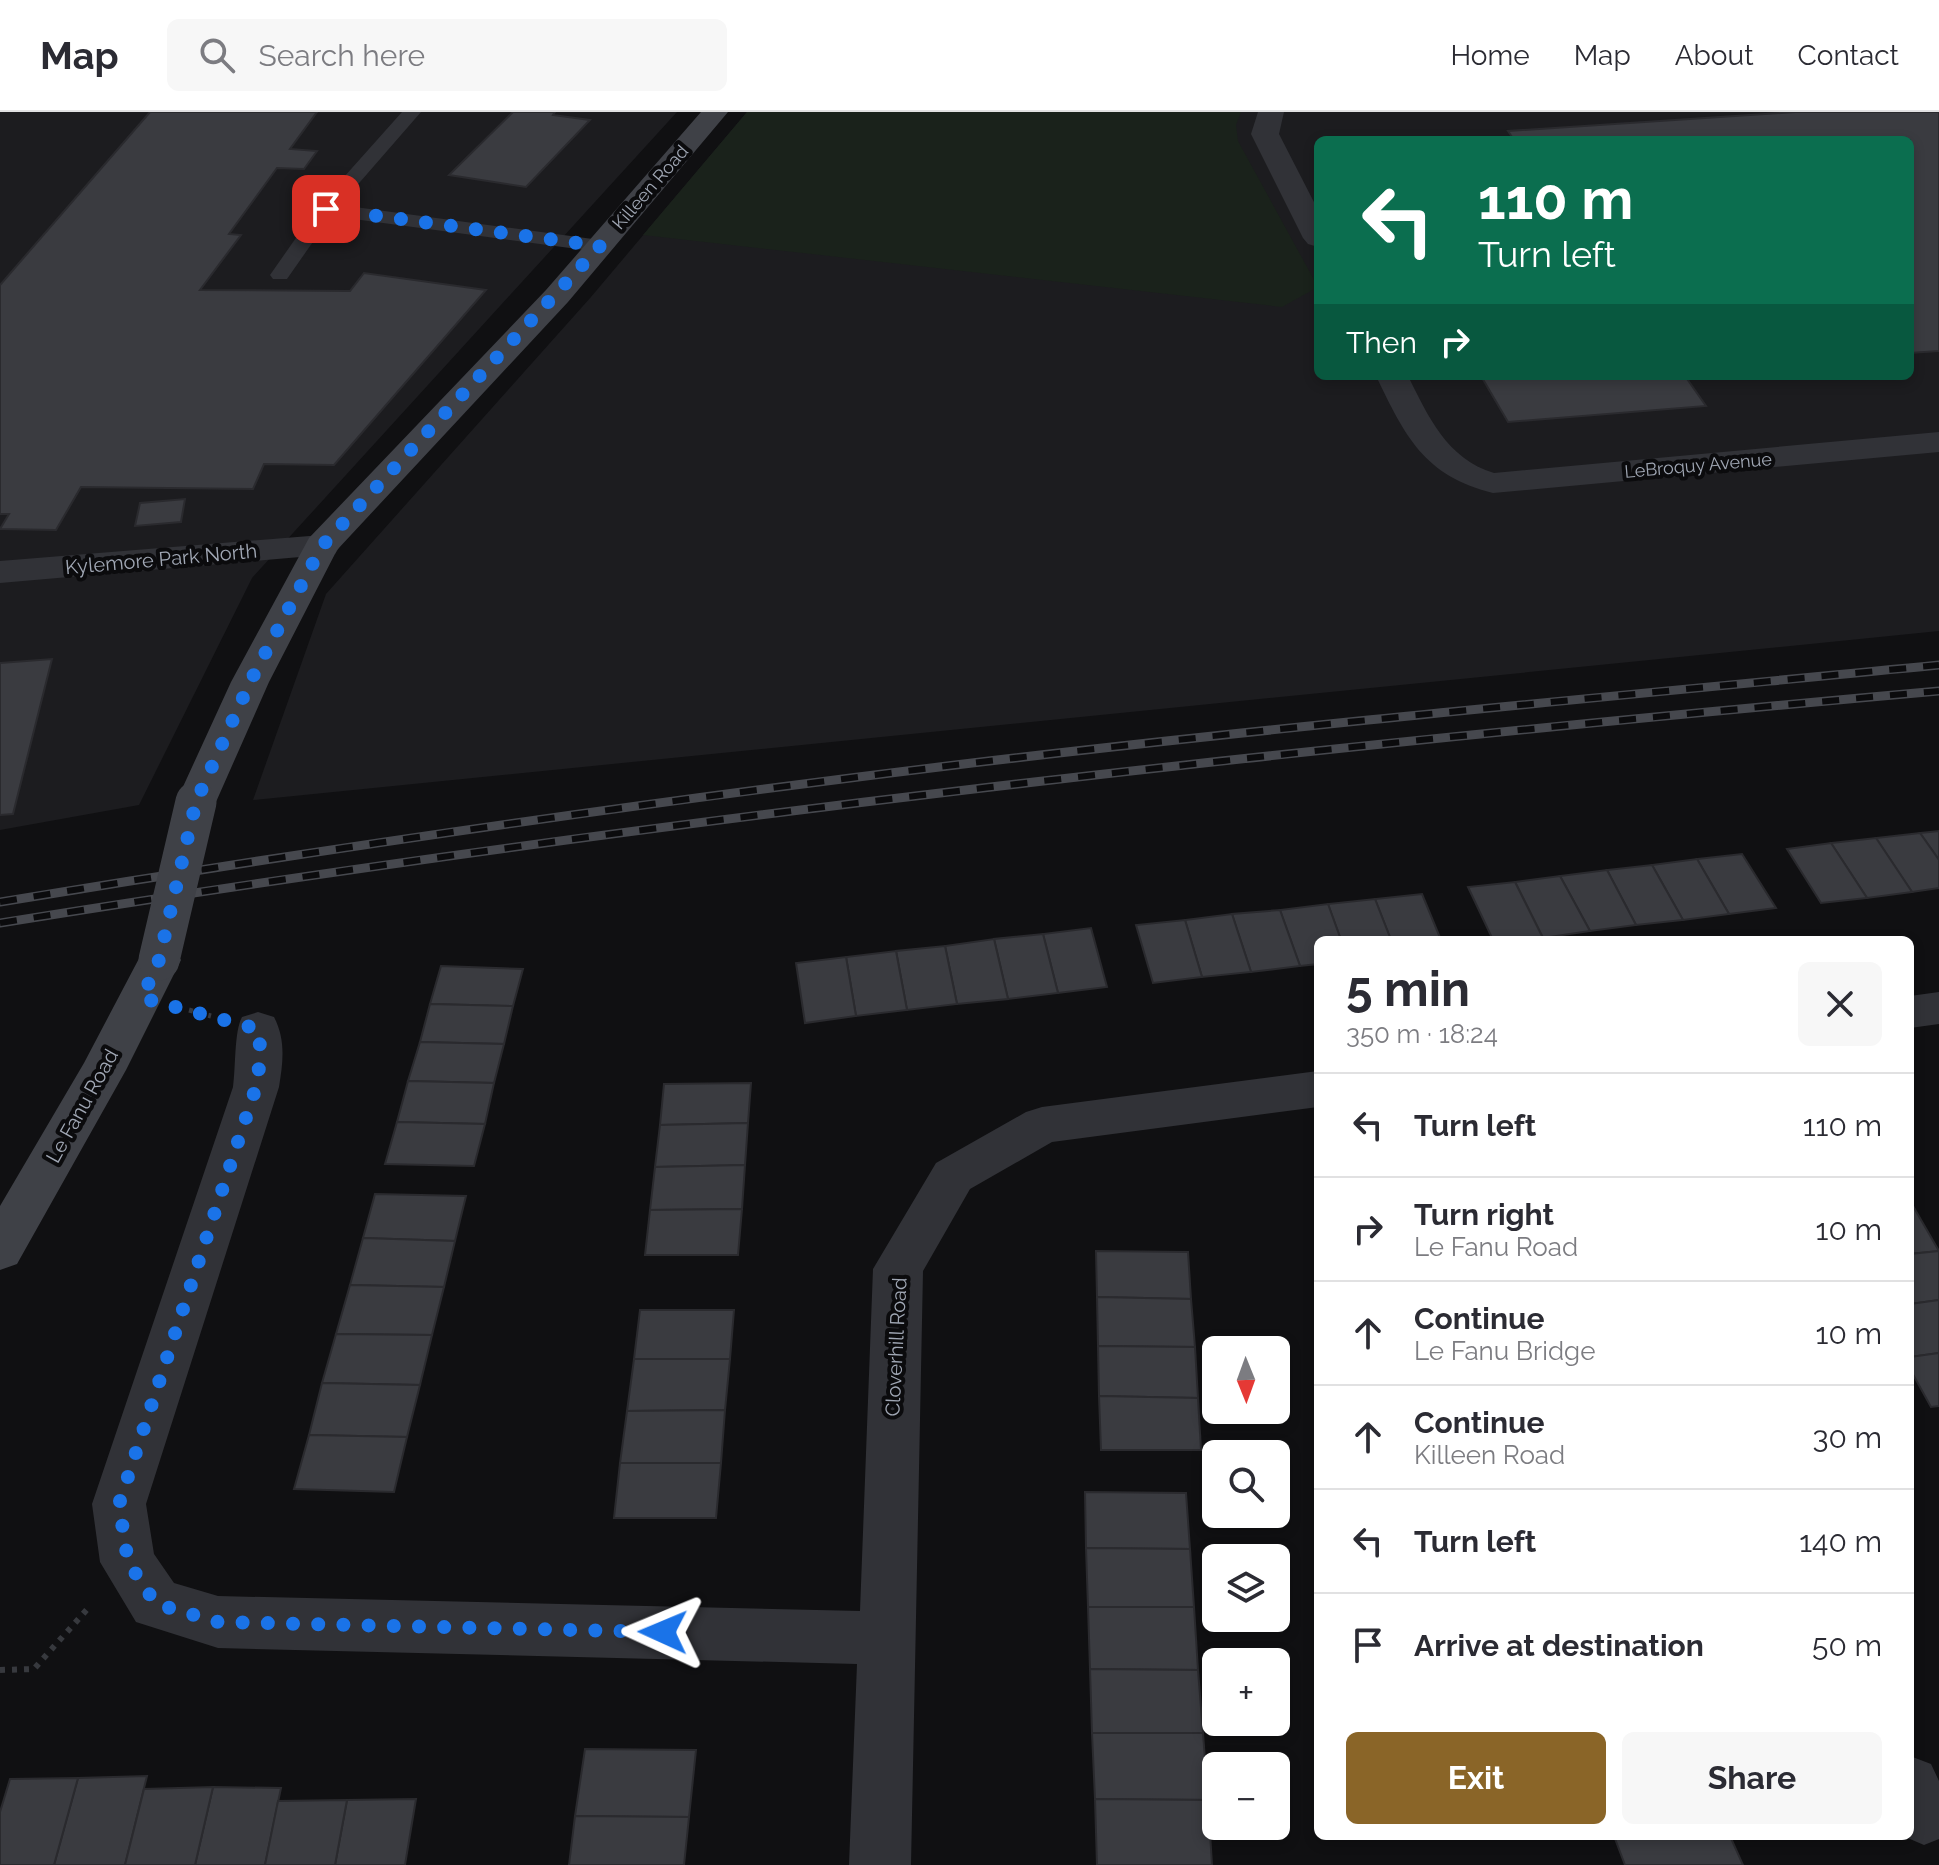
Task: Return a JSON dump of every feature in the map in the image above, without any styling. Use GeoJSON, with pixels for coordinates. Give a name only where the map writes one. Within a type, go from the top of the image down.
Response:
{"type":"FeatureCollection","features":[{"type":"Feature","properties":{"kind":"street","name":"Killeen Road"},"geometry":{"type":"LineString","coordinates":[[196,802],[250,682],[322,546],[600,246],[715,112]]}},
{"type":"Feature","properties":{"kind":"street"},"geometry":{"type":"LineString","coordinates":[[1271,112],[1266,120],[1265,134],[1314,230]]}},
{"type":"Feature","properties":{"kind":"street","name":"LeBroquy Avenue"},"geometry":{"type":"LineString","coordinates":[[1394,380],[1435,453],[1459,473],[1477,480],[1511,482],[1939,442]]}},
{"type":"Feature","properties":{"kind":"street","name":"Kylemore Park North"},"geometry":{"type":"LineString","coordinates":[[0,572],[322,546]]}},
{"type":"Feature","properties":{"kind":"street","name":"Le Fanu Road"},"geometry":{"type":"LineString","coordinates":[[0,1250],[151,979],[196,802]]}},
{"type":"Feature","properties":{"kind":"street"},"geometry":{"type":"LineString","coordinates":[[1914,1011],[1939,1008]]}},
{"type":"Feature","properties":{"kind":"street"},"geometry":{"type":"LineString","coordinates":[[258,1029],[261,1055],[256,1087],[119,1504],[128,1562],[156,1604],[218,1622],[887,1638]]}},
{"type":"Feature","properties":{"kind":"street","name":"Cloverhill Road"},"geometry":{"type":"LineString","coordinates":[[880,1865],[898,1269],[953,1176],[1042,1125],[1314,1090]]}},
{"type":"Feature","properties":{"kind":"lane"},"geometry":{"type":"LineString","coordinates":[[280,275],[326,209],[412,112]]}},
{"type":"Feature","properties":{"kind":"lane"},"geometry":{"type":"LineString","coordinates":[[326,209],[600,246]]}},
{"type":"Feature","properties":{"kind":"path"},"geometry":{"type":"LineString","coordinates":[[151,979],[258,1029]]}},
{"type":"Feature","properties":{"kind":"path"},"geometry":{"type":"LineString","coordinates":[[0,1670],[34,1669],[128,1562]]}},
{"type":"Feature","properties":{"kind":"shaded area"},"geometry":{"type":"Polygon","coordinates":[[[0,112],[677,112],[252,578],[139,805],[0,830],[0,112]]]}},
{"type":"Feature","properties":{"kind":"shaded area"},"geometry":{"type":"Polygon","coordinates":[[[747,112],[1939,112],[1939,631],[253,800],[326,594],[591,297],[747,112]]]}},
{"type":"Feature","properties":{"kind":"shaded area"},"geometry":{"type":"Polygon","coordinates":[[[747,112],[1241,112],[1236,125],[1238,141],[1314,280],[1314,289],[1282,307],[643,235],[747,112]]]}},
{"type":"Feature","properties":{"kind":"building"},"geometry":{"type":"Polygon","coordinates":[[[150,112],[317,112],[290,149],[317,151],[304,169],[277,168],[229,234],[241,235],[200,290],[350,291],[364,273],[486,290],[334,465],[264,464],[253,489],[81,487],[56,530],[0,529],[9,514],[0,514],[0,285],[150,112]]]}},
{"type":"Feature","properties":{"kind":"building"},"geometry":{"type":"Polygon","coordinates":[[[513,112],[555,112],[553,115],[590,120],[526,187],[449,175],[513,112]]]}},
{"type":"Feature","properties":{"kind":"building"},"geometry":{"type":"Polygon","coordinates":[[[1795,112],[1939,112],[1939,351],[1914,353],[1914,136],[1511,136],[1508,131],[1795,112]]]}},
{"type":"Feature","properties":{"kind":"building"},"geometry":{"type":"Polygon","coordinates":[[[1483,380],[1688,380],[1706,406],[1508,422],[1483,380]]]}},
{"type":"Feature","properties":{"kind":"building"},"geometry":{"type":"Polygon","coordinates":[[[185,499],[181,522],[135,526],[140,503],[185,499]]]}},
{"type":"Feature","properties":{"kind":"building"},"geometry":{"type":"Polygon","coordinates":[[[52,659],[13,814],[0,815],[0,663],[52,659]]]}},
{"type":"Feature","properties":{"kind":"building"},"geometry":{"type":"Polygon","coordinates":[[[1939,831],[1939,860],[1920,833],[1939,831]]]}},
{"type":"Feature","properties":{"kind":"building"},"geometry":{"type":"Polygon","coordinates":[[[1920,833],[1939,860],[1939,888],[1912,892],[1876,838],[1920,833]]]}},
{"type":"Feature","properties":{"kind":"building"},"geometry":{"type":"Polygon","coordinates":[[[1876,838],[1912,892],[1867,898],[1831,843],[1876,838]]]}},
{"type":"Feature","properties":{"kind":"building"},"geometry":{"type":"Polygon","coordinates":[[[1831,843],[1867,898],[1821,903],[1787,849],[1831,843]]]}},
{"type":"Feature","properties":{"kind":"building"},"geometry":{"type":"Polygon","coordinates":[[[1742,854],[1776,908],[1729,914],[1697,859],[1742,854]]]}},
{"type":"Feature","properties":{"kind":"building"},"geometry":{"type":"Polygon","coordinates":[[[1697,859],[1729,914],[1683,920],[1652,865],[1697,859]]]}},
{"type":"Feature","properties":{"kind":"building"},"geometry":{"type":"Polygon","coordinates":[[[1652,865],[1683,920],[1636,925],[1607,870],[1652,865]]]}},
{"type":"Feature","properties":{"kind":"building"},"geometry":{"type":"Polygon","coordinates":[[[1607,870],[1636,925],[1590,931],[1560,876],[1607,870]]]}},
{"type":"Feature","properties":{"kind":"building"},"geometry":{"type":"Polygon","coordinates":[[[1560,876],[1590,931],[1542,936],[1515,882],[1560,876]]]}},
{"type":"Feature","properties":{"kind":"building"},"geometry":{"type":"Polygon","coordinates":[[[1515,882],[1542,936],[1491,936],[1468,887],[1515,882]]]}},
{"type":"Feature","properties":{"kind":"building"},"geometry":{"type":"Polygon","coordinates":[[[1422,894],[1439,936],[1389,936],[1375,899],[1422,894]]]}},
{"type":"Feature","properties":{"kind":"building"},"geometry":{"type":"Polygon","coordinates":[[[1375,899],[1389,936],[1340,936],[1328,904],[1375,899]]]}},
{"type":"Feature","properties":{"kind":"building"},"geometry":{"type":"Polygon","coordinates":[[[1328,904],[1340,936],[1314,936],[1314,964],[1300,966],[1280,910],[1328,904]]]}},
{"type":"Feature","properties":{"kind":"building"},"geometry":{"type":"Polygon","coordinates":[[[1280,910],[1300,966],[1251,972],[1232,914],[1280,910]]]}},
{"type":"Feature","properties":{"kind":"building"},"geometry":{"type":"Polygon","coordinates":[[[1232,914],[1251,972],[1202,977],[1185,920],[1232,914]]]}},
{"type":"Feature","properties":{"kind":"building"},"geometry":{"type":"Polygon","coordinates":[[[1185,920],[1202,977],[1153,983],[1136,925],[1185,920]]]}},
{"type":"Feature","properties":{"kind":"building"},"geometry":{"type":"Polygon","coordinates":[[[1091,928],[1107,987],[1058,993],[1043,934],[1091,928]]]}},
{"type":"Feature","properties":{"kind":"building"},"geometry":{"type":"Polygon","coordinates":[[[1043,934],[1058,993],[1008,999],[994,939],[1043,934]]]}},
{"type":"Feature","properties":{"kind":"building"},"geometry":{"type":"Polygon","coordinates":[[[994,939],[1008,999],[957,1004],[945,946],[994,939]]]}},
{"type":"Feature","properties":{"kind":"building"},"geometry":{"type":"Polygon","coordinates":[[[945,946],[957,1004],[907,1010],[896,951],[945,946]]]}},
{"type":"Feature","properties":{"kind":"building"},"geometry":{"type":"Polygon","coordinates":[[[896,951],[907,1010],[856,1016],[846,957],[896,951]]]}},
{"type":"Feature","properties":{"kind":"building"},"geometry":{"type":"Polygon","coordinates":[[[846,957],[856,1016],[805,1023],[796,963],[846,957]]]}},
{"type":"Feature","properties":{"kind":"building"},"geometry":{"type":"Polygon","coordinates":[[[441,966],[523,969],[513,1006],[430,1004],[441,966]]]}},
{"type":"Feature","properties":{"kind":"building"},"geometry":{"type":"Polygon","coordinates":[[[430,1004],[513,1006],[504,1044],[420,1042],[430,1004]]]}},
{"type":"Feature","properties":{"kind":"building"},"geometry":{"type":"Polygon","coordinates":[[[420,1042],[504,1044],[494,1083],[408,1081],[420,1042]]]}},
{"type":"Feature","properties":{"kind":"building"},"geometry":{"type":"Polygon","coordinates":[[[408,1081],[494,1083],[485,1124],[397,1122],[408,1081]]]}},
{"type":"Feature","properties":{"kind":"building"},"geometry":{"type":"Polygon","coordinates":[[[751,1083],[748,1123],[660,1125],[664,1084],[751,1083]]]}},
{"type":"Feature","properties":{"kind":"building"},"geometry":{"type":"Polygon","coordinates":[[[397,1122],[485,1124],[474,1166],[385,1164],[397,1122]]]}},
{"type":"Feature","properties":{"kind":"building"},"geometry":{"type":"Polygon","coordinates":[[[748,1123],[745,1165],[655,1167],[660,1125],[748,1123]]]}},
{"type":"Feature","properties":{"kind":"building"},"geometry":{"type":"Polygon","coordinates":[[[745,1165],[742,1209],[650,1210],[655,1167],[745,1165]]]}},
{"type":"Feature","properties":{"kind":"building"},"geometry":{"type":"Polygon","coordinates":[[[375,1194],[466,1196],[455,1241],[363,1238],[375,1194]]]}},
{"type":"Feature","properties":{"kind":"building"},"geometry":{"type":"Polygon","coordinates":[[[1914,1208],[1939,1251],[1914,1254],[1914,1208]]]}},
{"type":"Feature","properties":{"kind":"building"},"geometry":{"type":"Polygon","coordinates":[[[742,1209],[738,1255],[645,1255],[650,1210],[742,1209]]]}},
{"type":"Feature","properties":{"kind":"building"},"geometry":{"type":"Polygon","coordinates":[[[363,1238],[455,1241],[444,1287],[350,1285],[363,1238]]]}},
{"type":"Feature","properties":{"kind":"building"},"geometry":{"type":"Polygon","coordinates":[[[1096,1251],[1188,1252],[1191,1299],[1097,1297],[1096,1251]]]}},
{"type":"Feature","properties":{"kind":"building"},"geometry":{"type":"Polygon","coordinates":[[[1939,1251],[1939,1300],[1914,1303],[1914,1254],[1939,1251]]]}},
{"type":"Feature","properties":{"kind":"building"},"geometry":{"type":"Polygon","coordinates":[[[350,1285],[444,1287],[432,1335],[336,1334],[350,1285]]]}},
{"type":"Feature","properties":{"kind":"building"},"geometry":{"type":"Polygon","coordinates":[[[1097,1297],[1191,1299],[1195,1347],[1098,1346],[1097,1297]]]}},
{"type":"Feature","properties":{"kind":"building"},"geometry":{"type":"Polygon","coordinates":[[[1939,1300],[1939,1353],[1914,1356],[1914,1303],[1939,1300]]]}},
{"type":"Feature","properties":{"kind":"building"},"geometry":{"type":"Polygon","coordinates":[[[640,1310],[734,1310],[730,1359],[634,1359],[640,1310]]]}},
{"type":"Feature","properties":{"kind":"building"},"geometry":{"type":"Polygon","coordinates":[[[336,1334],[432,1335],[420,1385],[322,1383],[336,1334]]]}},
{"type":"Feature","properties":{"kind":"building"},"geometry":{"type":"Polygon","coordinates":[[[1098,1346],[1195,1347],[1198,1398],[1099,1396],[1098,1346]]]}},
{"type":"Feature","properties":{"kind":"building"},"geometry":{"type":"Polygon","coordinates":[[[1939,1353],[1939,1406],[1931,1407],[1914,1376],[1914,1356],[1939,1353]]]}},
{"type":"Feature","properties":{"kind":"building"},"geometry":{"type":"Polygon","coordinates":[[[634,1359],[730,1359],[725,1410],[627,1411],[634,1359]]]}},
{"type":"Feature","properties":{"kind":"building"},"geometry":{"type":"Polygon","coordinates":[[[322,1383],[420,1385],[407,1437],[309,1435],[322,1383]]]}},
{"type":"Feature","properties":{"kind":"building"},"geometry":{"type":"Polygon","coordinates":[[[1099,1396],[1198,1398],[1201,1450],[1101,1450],[1099,1396]]]}},
{"type":"Feature","properties":{"kind":"building"},"geometry":{"type":"Polygon","coordinates":[[[725,1410],[721,1463],[620,1463],[627,1411],[725,1410]]]}},
{"type":"Feature","properties":{"kind":"building"},"geometry":{"type":"Polygon","coordinates":[[[309,1435],[407,1437],[394,1492],[294,1489],[309,1435]]]}},
{"type":"Feature","properties":{"kind":"building"},"geometry":{"type":"Polygon","coordinates":[[[620,1463],[721,1463],[716,1518],[614,1518],[620,1463]]]}},
{"type":"Feature","properties":{"kind":"building"},"geometry":{"type":"Polygon","coordinates":[[[1085,1492],[1186,1493],[1190,1549],[1086,1548],[1085,1492]]]}},
{"type":"Feature","properties":{"kind":"building"},"geometry":{"type":"Polygon","coordinates":[[[1086,1548],[1190,1549],[1194,1607],[1088,1607],[1086,1548]]]}},
{"type":"Feature","properties":{"kind":"building"},"geometry":{"type":"Polygon","coordinates":[[[1088,1607],[1194,1607],[1198,1670],[1090,1669],[1088,1607]]]}},
{"type":"Feature","properties":{"kind":"building"},"geometry":{"type":"Polygon","coordinates":[[[1090,1669],[1198,1670],[1202,1733],[1092,1733],[1090,1669]]]}},
{"type":"Feature","properties":{"kind":"building"},"geometry":{"type":"Polygon","coordinates":[[[1092,1733],[1202,1733],[1204,1752],[1202,1752],[1202,1800],[1095,1799],[1092,1733]]]}},
{"type":"Feature","properties":{"kind":"building"},"geometry":{"type":"Polygon","coordinates":[[[585,1749],[696,1750],[689,1817],[575,1816],[585,1749]]]}},
{"type":"Feature","properties":{"kind":"building"},"geometry":{"type":"Polygon","coordinates":[[[147,1776],[125,1865],[54,1865],[78,1778],[147,1776]]]}},
{"type":"Feature","properties":{"kind":"building"},"geometry":{"type":"Polygon","coordinates":[[[78,1778],[54,1865],[0,1865],[0,1812],[10,1779],[78,1778]]]}},
{"type":"Feature","properties":{"kind":"building"},"geometry":{"type":"Polygon","coordinates":[[[213,1787],[281,1788],[265,1865],[195,1865],[213,1787]]]}},
{"type":"Feature","properties":{"kind":"building"},"geometry":{"type":"Polygon","coordinates":[[[213,1787],[195,1865],[125,1865],[144,1789],[213,1787]]]}},
{"type":"Feature","properties":{"kind":"building"},"geometry":{"type":"Polygon","coordinates":[[[416,1799],[405,1865],[335,1865],[347,1800],[416,1799]]]}},
{"type":"Feature","properties":{"kind":"building"},"geometry":{"type":"Polygon","coordinates":[[[1095,1799],[1202,1800],[1202,1840],[1210,1840],[1212,1865],[1097,1865],[1095,1799]]]}},
{"type":"Feature","properties":{"kind":"building"},"geometry":{"type":"Polygon","coordinates":[[[347,1800],[335,1865],[265,1865],[278,1801],[347,1800]]]}},
{"type":"Feature","properties":{"kind":"building"},"geometry":{"type":"Polygon","coordinates":[[[575,1816],[689,1817],[684,1865],[569,1865],[575,1816]]]}},
{"type":"Feature","properties":{"kind":"building"},"geometry":{"type":"Polygon","coordinates":[[[1616,1840],[1732,1840],[1743,1865],[1625,1865],[1616,1840]]]}},
{"type":"Feature","properties":{"kind":"railway"},"geometry":{"type":"LineString","coordinates":[[0,902],[485,827],[972,763],[1334,723],[1939,665]]}},
{"type":"Feature","properties":{"kind":"railway"},"geometry":{"type":"LineString","coordinates":[[0,923],[483,851],[725,819],[1210,762],[1939,691]]}},
{"type":"Feature","properties":{"kind":"route"},"geometry":{"type":"LineString","coordinates":[[326,209],[600,246],[557,296],[322,546],[250,682],[196,802],[159,960],[142,998],[258,1029],[261,1055],[256,1087],[119,1504],[128,1562],[156,1604],[218,1622],[663,1632]]}}]}
